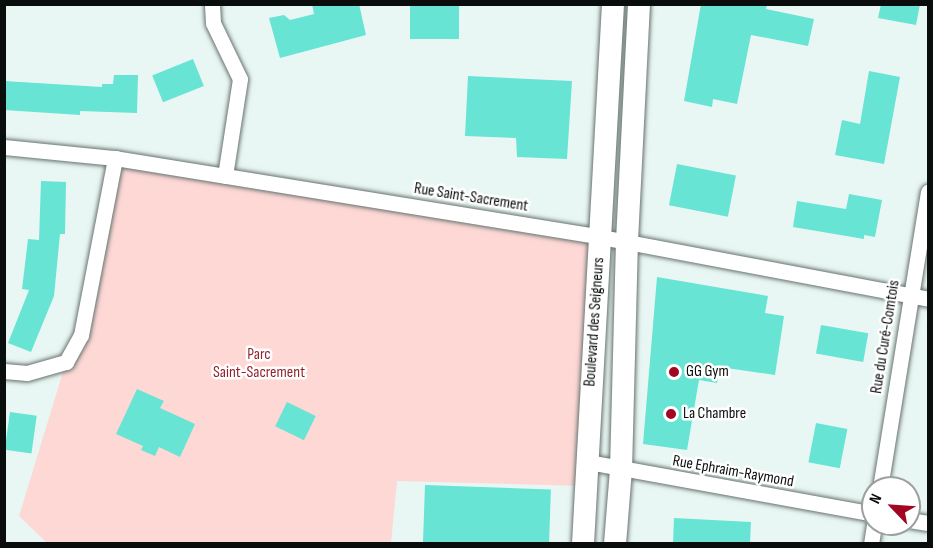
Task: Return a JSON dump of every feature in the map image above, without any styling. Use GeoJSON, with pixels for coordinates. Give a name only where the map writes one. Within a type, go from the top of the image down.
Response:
{"type":"FeatureCollection","features":[{"type":"Feature","properties":{"kind":"main road","name":"Boulevard des Seigneurs"},"geometry":{"type":"LineString","coordinates":[[583,543],[594,321],[602,237],[613,4]]}},
{"type":"Feature","properties":{"kind":"main road","name":"Boulevard des Seigneurs"},"geometry":{"type":"LineString","coordinates":[[615,543],[621,470],[627,241],[639,4]]}},
{"type":"Feature","properties":{"kind":"main road"},"geometry":{"type":"LineString","coordinates":[[612,42],[637,44]]}},
{"type":"Feature","properties":{"kind":"main road"},"geometry":{"type":"LineString","coordinates":[[608,100],[634,102]]}},
{"type":"Feature","properties":{"kind":"street"},"geometry":{"type":"LineString","coordinates":[[212,4],[213,23],[240,79],[225,176]]}},
{"type":"Feature","properties":{"kind":"street","name":"Rue Saint-Sacrement"},"geometry":{"type":"LineString","coordinates":[[4,147],[115,158],[627,241],[928,298]]}},
{"type":"Feature","properties":{"kind":"street"},"geometry":{"type":"LineString","coordinates":[[4,371],[27,373],[66,362],[81,335],[115,158]]}},
{"type":"Feature","properties":{"kind":"street","name":"Rue du Curé-Comtois"},"geometry":{"type":"LineString","coordinates":[[882,476],[928,192]]}},
{"type":"Feature","properties":{"kind":"street","name":"Rue Ephraim-Raymond"},"geometry":{"type":"LineString","coordinates":[[588,462],[621,470],[861,512]]}},
{"type":"Feature","properties":{"kind":"green space","name":"Parc Saint-Sacrement"},"geometry":{"type":"Polygon","coordinates":[[[115,158],[601,237],[586,486],[397,481],[391,543],[47,543],[19,516],[66,362],[81,335],[115,158]]]}},
{"type":"Feature","properties":{"kind":"building"},"geometry":{"type":"Polygon","coordinates":[[[312,4],[359,4],[366,35],[280,58],[269,18],[284,15],[290,20],[314,14],[312,4]]]}},
{"type":"Feature","properties":{"kind":"building"},"geometry":{"type":"Polygon","coordinates":[[[410,4],[459,4],[459,39],[410,39],[410,4]]]}},
{"type":"Feature","properties":{"kind":"building"},"geometry":{"type":"Polygon","coordinates":[[[701,4],[767,4],[766,9],[814,19],[808,46],[751,35],[737,104],[713,99],[712,107],[684,101],[701,4]]]}},
{"type":"Feature","properties":{"kind":"building"},"geometry":{"type":"Polygon","coordinates":[[[881,4],[920,4],[916,25],[878,18],[881,4]]]}},
{"type":"Feature","properties":{"kind":"building"},"geometry":{"type":"Polygon","coordinates":[[[193,59],[204,86],[163,102],[152,75],[193,59]]]}},
{"type":"Feature","properties":{"kind":"building"},"geometry":{"type":"Polygon","coordinates":[[[869,71],[900,77],[884,164],[835,155],[842,120],[860,124],[869,71]]]}},
{"type":"Feature","properties":{"kind":"building"},"geometry":{"type":"Polygon","coordinates":[[[114,75],[138,75],[137,113],[80,111],[80,115],[4,110],[4,81],[102,87],[102,84],[113,84],[114,75]]]}},
{"type":"Feature","properties":{"kind":"building"},"geometry":{"type":"Polygon","coordinates":[[[468,76],[572,81],[567,159],[517,157],[516,138],[465,136],[468,76]]]}},
{"type":"Feature","properties":{"kind":"building"},"geometry":{"type":"Polygon","coordinates":[[[677,164],[736,175],[728,217],[669,205],[677,164]]]}},
{"type":"Feature","properties":{"kind":"building"},"geometry":{"type":"Polygon","coordinates":[[[41,181],[66,182],[65,234],[60,234],[54,296],[31,352],[8,343],[29,290],[22,289],[28,239],[39,240],[41,181]]]}},
{"type":"Feature","properties":{"kind":"building"},"geometry":{"type":"Polygon","coordinates":[[[849,194],[882,200],[875,237],[864,235],[864,239],[793,227],[797,201],[846,209],[849,194]]]}},
{"type":"Feature","properties":{"kind":"building"},"geometry":{"type":"Polygon","coordinates":[[[657,277],[768,296],[765,313],[784,316],[775,375],[720,367],[717,383],[699,380],[687,450],[643,444],[657,277]]]}},
{"type":"Feature","properties":{"kind":"building"},"geometry":{"type":"Polygon","coordinates":[[[821,325],[868,333],[863,362],[816,354],[821,325]]]}},
{"type":"Feature","properties":{"kind":"building"},"geometry":{"type":"Polygon","coordinates":[[[137,389],[164,401],[160,408],[195,424],[180,457],[159,447],[155,456],[141,450],[143,446],[116,434],[137,389]]]}},
{"type":"Feature","properties":{"kind":"building"},"geometry":{"type":"Polygon","coordinates":[[[287,402],[316,416],[304,440],[275,426],[287,402]]]}},
{"type":"Feature","properties":{"kind":"building"},"geometry":{"type":"Polygon","coordinates":[[[10,412],[37,416],[31,453],[5,450],[10,412]]]}},
{"type":"Feature","properties":{"kind":"building"},"geometry":{"type":"Polygon","coordinates":[[[816,423],[847,429],[840,468],[808,462],[816,423]]]}},
{"type":"Feature","properties":{"kind":"building"},"geometry":{"type":"Polygon","coordinates":[[[425,485],[551,489],[549,544],[423,543],[425,485]]]}},
{"type":"Feature","properties":{"kind":"building"},"geometry":{"type":"Polygon","coordinates":[[[674,518],[751,522],[750,543],[673,543],[674,518]]]}},
{"type":"Feature","properties":{"kind":"place","name":"GG Gym"},"geometry":{"type":"Point","coordinates":[674,372]}},
{"type":"Feature","properties":{"kind":"place","name":"La Chambre"},"geometry":{"type":"Point","coordinates":[671,414]}}]}
